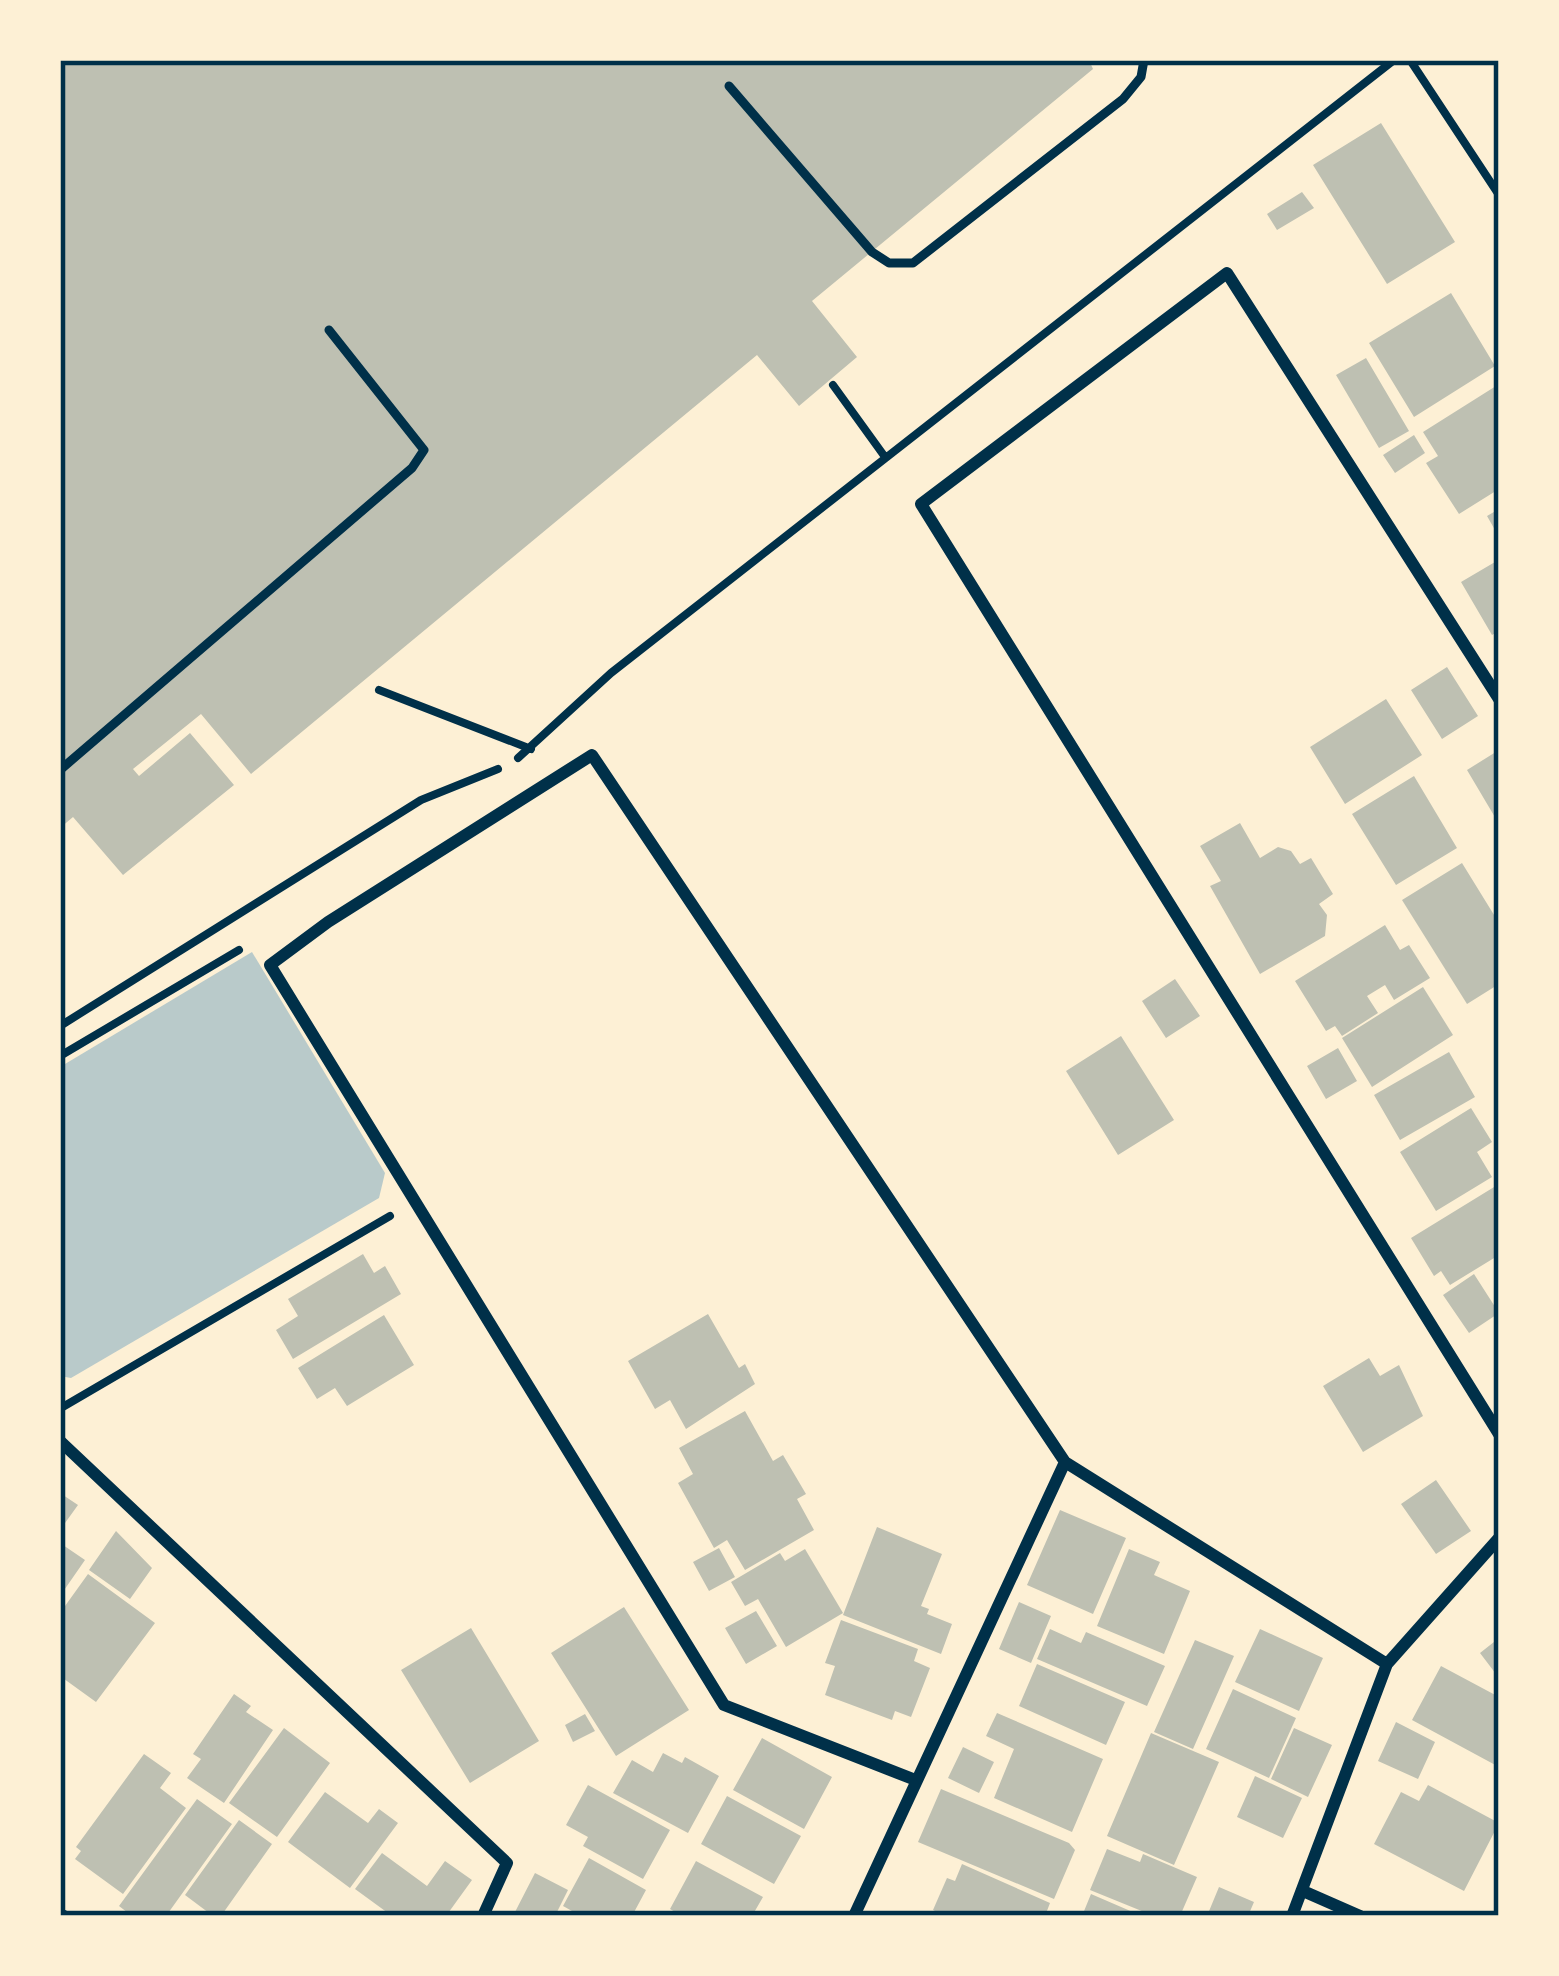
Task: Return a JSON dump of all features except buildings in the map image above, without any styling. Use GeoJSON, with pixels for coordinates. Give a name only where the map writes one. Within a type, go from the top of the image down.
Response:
{"type":"FeatureCollection","features":[{"type":"Feature","properties":{"kind":"street"},"geometry":{"type":"LineString","coordinates":[[1499,699],[1227,273],[920,504],[1499,1434]]}},
{"type":"Feature","properties":{"kind":"street"},"geometry":{"type":"LineString","coordinates":[[914,1780],[724,1705],[270,965],[328,922],[592,755],[1066,1462],[1388,1664]]}},
{"type":"Feature","properties":{"kind":"street"},"geometry":{"type":"LineString","coordinates":[[60,1441],[507,1863],[483,1916]]}},
{"type":"Feature","properties":{"kind":"street"},"geometry":{"type":"LineString","coordinates":[[854,1916],[1066,1462]]}},
{"type":"Feature","properties":{"kind":"street"},"geometry":{"type":"LineString","coordinates":[[1292,1916],[1388,1664],[1499,1538]]}},
{"type":"Feature","properties":{"kind":"street"},"geometry":{"type":"LineString","coordinates":[[1303,1891],[1360,1916]]}},
{"type":"Feature","properties":{"kind":"lane"},"geometry":{"type":"LineString","coordinates":[[729,86],[872,253],[889,263],[913,262],[1123,99],[1141,77],[1144,60]]}},
{"type":"Feature","properties":{"kind":"lane"},"geometry":{"type":"LineString","coordinates":[[60,770],[412,468],[424,450],[329,330]]}},
{"type":"Feature","properties":{"kind":"path"},"geometry":{"type":"LineString","coordinates":[[476,792],[611,673],[1394,60]]}},
{"type":"Feature","properties":{"kind":"path"},"geometry":{"type":"LineString","coordinates":[[1411,60],[1499,195]]}},
{"type":"Feature","properties":{"kind":"path"},"geometry":{"type":"LineString","coordinates":[[833,385],[885,457]]}},
{"type":"Feature","properties":{"kind":"path"},"geometry":{"type":"LineString","coordinates":[[379,690],[530,747],[551,781]]}},
{"type":"Feature","properties":{"kind":"path"},"geometry":{"type":"LineString","coordinates":[[60,1026],[421,800],[511,764]]}},
{"type":"Feature","properties":{"kind":"path"},"geometry":{"type":"LineString","coordinates":[[60,1056],[252,942]]}},
{"type":"Feature","properties":{"kind":"path"},"geometry":{"type":"LineString","coordinates":[[60,1409],[416,1201]]}},
{"type":"Feature","properties":{"kind":"shaded area"},"geometry":{"type":"Polygon","coordinates":[[[252,952],[385,1173],[379,1198],[71,1378],[60,1376],[60,1067],[252,952]]]}}]}
